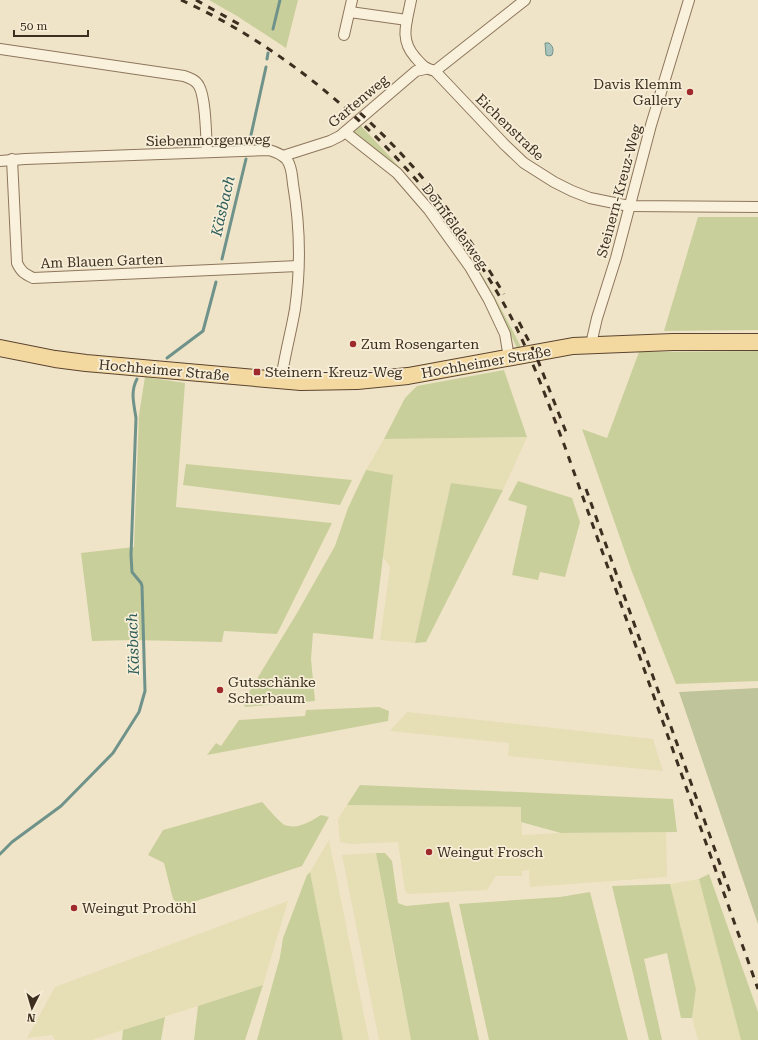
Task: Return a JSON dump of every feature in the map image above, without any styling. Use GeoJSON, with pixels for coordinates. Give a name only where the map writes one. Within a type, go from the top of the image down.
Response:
{"type":"FeatureCollection","features":[{"type":"Feature","properties":{"kind":"main road","name":"Hochheimer Straße"},"geometry":{"type":"LineString","coordinates":[[0,348],[70,361],[280,381],[332,382],[382,379],[591,344],[758,342]]}},
{"type":"Feature","properties":{"kind":"street"},"geometry":{"type":"LineString","coordinates":[[344,35],[352,0]]}},
{"type":"Feature","properties":{"kind":"street"},"geometry":{"type":"LineString","coordinates":[[411,0],[405,36],[408,47],[425,68]]}},
{"type":"Feature","properties":{"kind":"street"},"geometry":{"type":"LineString","coordinates":[[435,71],[526,0]]}},
{"type":"Feature","properties":{"kind":"street","name":"Steinern-Kreuz-Weg"},"geometry":{"type":"LineString","coordinates":[[591,344],[597,318],[616,258],[651,125],[690,0]]}},
{"type":"Feature","properties":{"kind":"street"},"geometry":{"type":"LineString","coordinates":[[350,12],[407,20]]}},
{"type":"Feature","properties":{"kind":"street"},"geometry":{"type":"LineString","coordinates":[[0,49],[184,76],[194,79],[199,86],[202,95],[207,152]]}},
{"type":"Feature","properties":{"kind":"street","name":"Eichenstraße"},"geometry":{"type":"LineString","coordinates":[[425,68],[435,71],[524,163],[537,172],[572,191],[590,198],[629,206],[758,207]]}},
{"type":"Feature","properties":{"kind":"street","name":"Gartenweg"},"geometry":{"type":"LineString","coordinates":[[283,156],[330,141],[345,132],[416,71],[425,68]]}},
{"type":"Feature","properties":{"kind":"street","name":"Dornfelderweg"},"geometry":{"type":"LineString","coordinates":[[345,132],[397,173],[429,210],[470,267],[489,300],[505,334],[509,358]]}},
{"type":"Feature","properties":{"kind":"street","name":"Siebenmorgenweg"},"geometry":{"type":"LineString","coordinates":[[0,161],[12,159],[269,150],[277,152],[283,156],[288,161],[290,168],[296,200],[299,237],[295,309],[280,381]]}},
{"type":"Feature","properties":{"kind":"street","name":"Am Blauen Garten"},"geometry":{"type":"LineString","coordinates":[[12,159],[17,263],[25,275],[33,278],[298,266]]}},
{"type":"Feature","properties":{"kind":"shaded area"},"geometry":{"type":"Polygon","coordinates":[[[527,437],[503,490],[451,483],[415,643],[380,640],[390,567],[383,557],[393,475],[366,470],[384,439],[527,437]]]}},
{"type":"Feature","properties":{"kind":"shaded area"},"geometry":{"type":"Polygon","coordinates":[[[407,712],[653,739],[663,771],[508,756],[509,743],[390,731],[407,712]]]}},
{"type":"Feature","properties":{"kind":"shaded area"},"geometry":{"type":"Polygon","coordinates":[[[347,805],[521,807],[522,835],[666,832],[667,877],[530,887],[529,870],[522,871],[522,876],[496,876],[487,890],[409,894],[405,891],[398,842],[351,844],[340,842],[338,819],[347,805]]]}},
{"type":"Feature","properties":{"kind":"shaded area"},"geometry":{"type":"Polygon","coordinates":[[[329,840],[369,1040],[343,1040],[310,872],[329,840]]]}},
{"type":"Feature","properties":{"kind":"shaded area"},"geometry":{"type":"Polygon","coordinates":[[[376,853],[411,1040],[379,1040],[342,855],[376,853]]]}},
{"type":"Feature","properties":{"kind":"shaded area"},"geometry":{"type":"Polygon","coordinates":[[[699,879],[741,1040],[698,1040],[692,1018],[696,989],[670,884],[699,879]]]}},
{"type":"Feature","properties":{"kind":"shaded area"},"geometry":{"type":"Polygon","coordinates":[[[288,901],[263,985],[92,1040],[55,1040],[52,1035],[27,1038],[55,987],[288,901]]]}},
{"type":"Feature","properties":{"kind":"green space"},"geometry":{"type":"Polygon","coordinates":[[[209,0],[298,0],[286,48],[237,16],[209,0]]]}},
{"type":"Feature","properties":{"kind":"green space"},"geometry":{"type":"Polygon","coordinates":[[[359,124],[406,175],[464,248],[500,306],[521,347],[517,348],[505,323],[437,216],[353,135],[353,132],[359,124]]]}},
{"type":"Feature","properties":{"kind":"green space"},"geometry":{"type":"Polygon","coordinates":[[[698,217],[758,217],[758,330],[664,331],[698,217]]]}},
{"type":"Feature","properties":{"kind":"green space"},"geometry":{"type":"Polygon","coordinates":[[[758,351],[758,681],[676,684],[632,572],[582,429],[607,438],[639,352],[758,351]]]}},
{"type":"Feature","properties":{"kind":"green space"},"geometry":{"type":"Polygon","coordinates":[[[504,370],[527,437],[384,439],[405,398],[417,386],[504,370]]]}},
{"type":"Feature","properties":{"kind":"green space"},"geometry":{"type":"Polygon","coordinates":[[[145,377],[185,383],[176,507],[332,523],[277,634],[224,631],[222,642],[132,640],[92,641],[81,553],[134,547],[139,415],[145,377]]]}},
{"type":"Feature","properties":{"kind":"green space"},"geometry":{"type":"Polygon","coordinates":[[[186,464],[352,480],[340,505],[183,485],[186,464]]]}},
{"type":"Feature","properties":{"kind":"green space"},"geometry":{"type":"Polygon","coordinates":[[[366,470],[393,475],[373,639],[313,633],[311,659],[315,701],[245,707],[243,702],[297,613],[335,546],[348,508],[366,470]]]}},
{"type":"Feature","properties":{"kind":"green space"},"geometry":{"type":"Polygon","coordinates":[[[518,481],[572,498],[580,522],[565,577],[540,572],[538,580],[512,575],[527,506],[508,500],[518,481]]]}},
{"type":"Feature","properties":{"kind":"green space"},"geometry":{"type":"Polygon","coordinates":[[[451,483],[503,490],[426,642],[415,643],[451,483]]]}},
{"type":"Feature","properties":{"kind":"green space"},"geometry":{"type":"Polygon","coordinates":[[[758,688],[758,924],[679,692],[758,688]]]}},
{"type":"Feature","properties":{"kind":"green space"},"geometry":{"type":"Polygon","coordinates":[[[379,707],[389,711],[388,721],[207,755],[216,743],[221,746],[239,720],[305,716],[306,710],[379,707]]]}},
{"type":"Feature","properties":{"kind":"green space"},"geometry":{"type":"Polygon","coordinates":[[[360,785],[673,799],[677,832],[561,833],[521,822],[521,807],[347,805],[360,785]]]}},
{"type":"Feature","properties":{"kind":"green space"},"geometry":{"type":"Polygon","coordinates":[[[262,802],[285,825],[299,826],[321,815],[329,817],[302,866],[181,906],[173,899],[164,863],[148,855],[163,830],[262,802]]]}},
{"type":"Feature","properties":{"kind":"green space"},"geometry":{"type":"Polygon","coordinates":[[[376,853],[385,853],[392,861],[398,903],[406,906],[449,902],[479,1040],[411,1040],[376,853]]]}},
{"type":"Feature","properties":{"kind":"green space"},"geometry":{"type":"Polygon","coordinates":[[[310,872],[343,1040],[257,1040],[280,957],[283,938],[307,875],[310,872]]]}},
{"type":"Feature","properties":{"kind":"green space"},"geometry":{"type":"Polygon","coordinates":[[[709,874],[758,1012],[758,1040],[741,1040],[699,879],[709,874]]]}},
{"type":"Feature","properties":{"kind":"green space"},"geometry":{"type":"Polygon","coordinates":[[[670,884],[696,989],[692,1018],[681,1018],[667,953],[644,959],[662,1040],[649,1040],[612,886],[670,884]]]}},
{"type":"Feature","properties":{"kind":"green space"},"geometry":{"type":"Polygon","coordinates":[[[590,892],[628,1040],[489,1040],[459,904],[560,897],[590,892]]]}},
{"type":"Feature","properties":{"kind":"green space"},"geometry":{"type":"Polygon","coordinates":[[[263,985],[245,1040],[194,1040],[198,1006],[263,985]]]}},
{"type":"Feature","properties":{"kind":"green space"},"geometry":{"type":"Polygon","coordinates":[[[165,1017],[161,1040],[122,1040],[123,1030],[165,1017]]]}},
{"type":"Feature","properties":{"kind":"water"},"geometry":{"type":"Polygon","coordinates":[[[545,43],[549,43],[552,47],[552,55],[546,55],[545,43]]]}},
{"type":"Feature","properties":{"kind":"waterway","name":"Käsbach"},"geometry":{"type":"LineString","coordinates":[[273,29],[280,0]]}},
{"type":"Feature","properties":{"kind":"waterway","name":"Käsbach"},"geometry":{"type":"LineString","coordinates":[[267,59],[268,53]]}},
{"type":"Feature","properties":{"kind":"waterway","name":"Käsbach"},"geometry":{"type":"LineString","coordinates":[[249,144],[266,67]]}},
{"type":"Feature","properties":{"kind":"waterway","name":"Käsbach"},"geometry":{"type":"LineString","coordinates":[[222,259],[246,159]]}},
{"type":"Feature","properties":{"kind":"waterway","name":"Käsbach"},"geometry":{"type":"LineString","coordinates":[[167,358],[203,331],[216,282]]}},
{"type":"Feature","properties":{"kind":"waterway","name":"Käsbach"},"geometry":{"type":"LineString","coordinates":[[0,854],[12,842],[61,806],[113,753],[139,712],[145,691],[142,586],[132,572],[131,555],[136,418],[133,393],[137,379]]}},
{"type":"Feature","properties":{"kind":"railway"},"geometry":{"type":"LineString","coordinates":[[181,0],[232,26],[280,57],[327,92],[370,131],[411,174],[448,219],[481,266],[510,315],[533,364],[565,447],[758,989]]}},
{"type":"Feature","properties":{"kind":"railway"},"geometry":{"type":"LineString","coordinates":[[196,0],[244,27]]}},
{"type":"Feature","properties":{"kind":"railway"},"geometry":{"type":"LineString","coordinates":[[360,113],[408,161],[437,195],[464,231],[476,250]]}},
{"type":"Feature","properties":{"kind":"railway"},"geometry":{"type":"LineString","coordinates":[[489,270],[504,294]]}},
{"type":"Feature","properties":{"kind":"railway"},"geometry":{"type":"LineString","coordinates":[[519,322],[535,353],[566,432]]}},
{"type":"Feature","properties":{"kind":"railway"},"geometry":{"type":"LineString","coordinates":[[586,489],[730,892]]}},
{"type":"Feature","properties":{"kind":"place","name":"Davis Klemm Gallery"},"geometry":{"type":"Point","coordinates":[690,92]}},
{"type":"Feature","properties":{"kind":"place","name":"Zum Rosengarten"},"geometry":{"type":"Point","coordinates":[353,344]}},
{"type":"Feature","properties":{"kind":"place","name":"Steinern-Kreuz-Weg"},"geometry":{"type":"Point","coordinates":[257,372]}},
{"type":"Feature","properties":{"kind":"place","name":"Gutsschänke Scherbaum"},"geometry":{"type":"Point","coordinates":[220,690]}},
{"type":"Feature","properties":{"kind":"place","name":"Weingut Frosch"},"geometry":{"type":"Point","coordinates":[429,852]}},
{"type":"Feature","properties":{"kind":"place","name":"Weingut Prodöhl"},"geometry":{"type":"Point","coordinates":[74,908]}}]}
